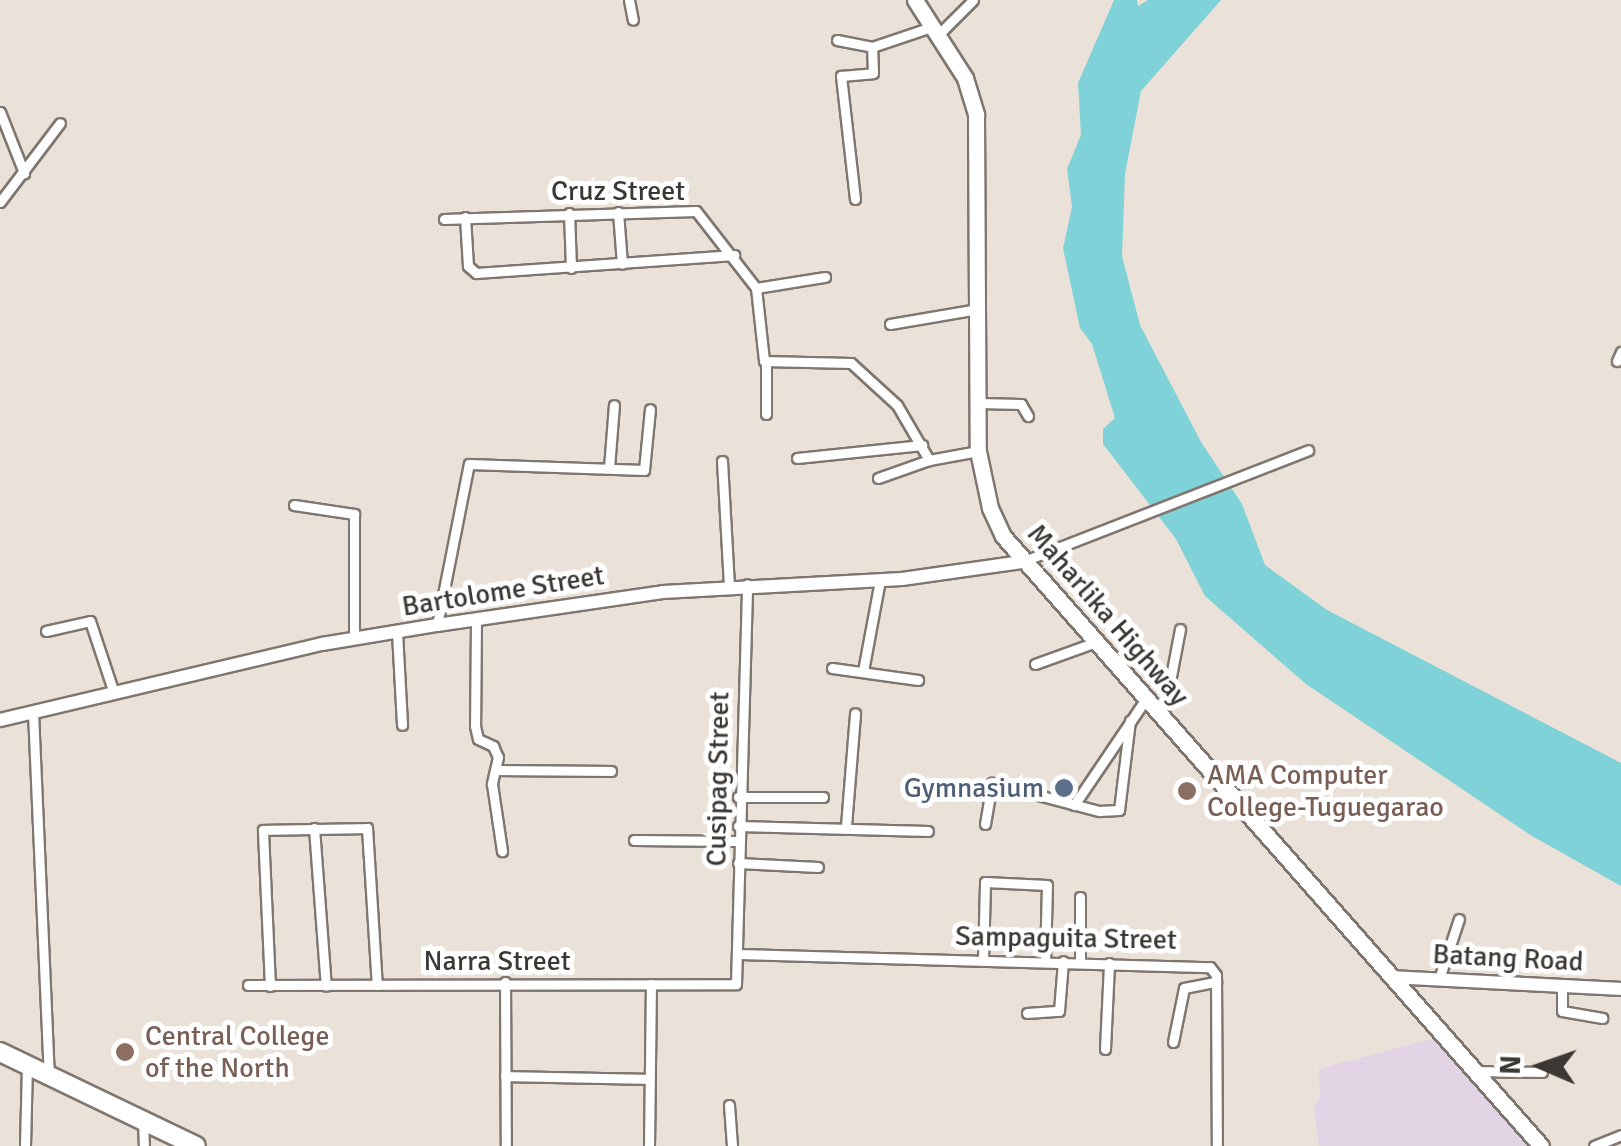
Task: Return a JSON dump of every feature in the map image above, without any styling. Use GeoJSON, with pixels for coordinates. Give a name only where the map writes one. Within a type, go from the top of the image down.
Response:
{"type":"FeatureCollection","features":[{"type":"Feature","properties":{"kind":"highway"},"geometry":{"type":"LineString","coordinates":[[0,1052],[196,1146]]}},
{"type":"Feature","properties":{"kind":"main road","name":"Maharlika Highway"},"geometry":{"type":"LineString","coordinates":[[915,0],[965,78],[976,115],[978,451],[990,508],[1022,562],[1155,706],[1541,1146]]}},
{"type":"Feature","properties":{"kind":"street"},"geometry":{"type":"LineString","coordinates":[[629,0],[633,20]]}},
{"type":"Feature","properties":{"kind":"street"},"geometry":{"type":"LineString","coordinates":[[837,40],[872,48],[936,30],[973,0]]}},
{"type":"Feature","properties":{"kind":"street"},"geometry":{"type":"LineString","coordinates":[[854,199],[841,76],[873,73],[872,48]]}},
{"type":"Feature","properties":{"kind":"street"},"geometry":{"type":"LineString","coordinates":[[0,112],[24,173]]}},
{"type":"Feature","properties":{"kind":"street"},"geometry":{"type":"LineString","coordinates":[[0,202],[60,123]]}},
{"type":"Feature","properties":{"kind":"street","name":"Cruz Street"},"geometry":{"type":"LineString","coordinates":[[444,219],[691,209],[734,255],[756,288]]}},
{"type":"Feature","properties":{"kind":"street"},"geometry":{"type":"LineString","coordinates":[[618,212],[622,264]]}},
{"type":"Feature","properties":{"kind":"street"},"geometry":{"type":"LineString","coordinates":[[569,214],[570,268]]}},
{"type":"Feature","properties":{"kind":"street"},"geometry":{"type":"LineString","coordinates":[[465,217],[472,272],[734,255]]}},
{"type":"Feature","properties":{"kind":"street"},"geometry":{"type":"LineString","coordinates":[[766,414],[766,362],[759,352],[756,288],[825,277]]}},
{"type":"Feature","properties":{"kind":"street"},"geometry":{"type":"LineString","coordinates":[[890,324],[978,309]]}},
{"type":"Feature","properties":{"kind":"street"},"geometry":{"type":"LineString","coordinates":[[766,362],[858,366],[897,405],[929,460]]}},
{"type":"Feature","properties":{"kind":"street"},"geometry":{"type":"LineString","coordinates":[[978,402],[1021,404],[1028,416]]}},
{"type":"Feature","properties":{"kind":"street"},"geometry":{"type":"LineString","coordinates":[[609,468],[614,404]]}},
{"type":"Feature","properties":{"kind":"street"},"geometry":{"type":"LineString","coordinates":[[437,625],[469,464],[645,469],[650,409]]}},
{"type":"Feature","properties":{"kind":"street"},"geometry":{"type":"LineString","coordinates":[[797,458],[922,445]]}},
{"type":"Feature","properties":{"kind":"street"},"geometry":{"type":"LineString","coordinates":[[1022,562],[1308,450]]}},
{"type":"Feature","properties":{"kind":"street"},"geometry":{"type":"LineString","coordinates":[[878,478],[929,460],[978,451]]}},
{"type":"Feature","properties":{"kind":"street"},"geometry":{"type":"LineString","coordinates":[[722,461],[729,585]]}},
{"type":"Feature","properties":{"kind":"street"},"geometry":{"type":"LineString","coordinates":[[294,505],[354,514],[354,640]]}},
{"type":"Feature","properties":{"kind":"street","name":"Bartolome Street"},"geometry":{"type":"LineString","coordinates":[[0,720],[437,625],[729,585],[880,580],[1022,562]]}},
{"type":"Feature","properties":{"kind":"street"},"geometry":{"type":"LineString","coordinates":[[863,671],[880,580]]}},
{"type":"Feature","properties":{"kind":"street","name":"Cusipag Street"},"geometry":{"type":"LineString","coordinates":[[739,974],[738,796],[747,584]]}},
{"type":"Feature","properties":{"kind":"street"},"geometry":{"type":"LineString","coordinates":[[476,620],[476,734],[496,748],[492,784],[502,851]]}},
{"type":"Feature","properties":{"kind":"street"},"geometry":{"type":"LineString","coordinates":[[46,632],[90,621],[114,693]]}},
{"type":"Feature","properties":{"kind":"street"},"geometry":{"type":"LineString","coordinates":[[1168,692],[1180,629]]}},
{"type":"Feature","properties":{"kind":"street"},"geometry":{"type":"LineString","coordinates":[[397,632],[402,724]]}},
{"type":"Feature","properties":{"kind":"street"},"geometry":{"type":"LineString","coordinates":[[1035,664],[1094,643]]}},
{"type":"Feature","properties":{"kind":"street"},"geometry":{"type":"LineString","coordinates":[[832,668],[918,680]]}},
{"type":"Feature","properties":{"kind":"street"},"geometry":{"type":"LineString","coordinates":[[1074,804],[1130,721],[1155,706]]}},
{"type":"Feature","properties":{"kind":"street"},"geometry":{"type":"LineString","coordinates":[[32,712],[49,1076]]}},
{"type":"Feature","properties":{"kind":"street"},"geometry":{"type":"LineString","coordinates":[[846,826],[855,712]]}},
{"type":"Feature","properties":{"kind":"street"},"geometry":{"type":"LineString","coordinates":[[986,824],[992,783],[1074,804],[1119,810],[1130,721]]}},
{"type":"Feature","properties":{"kind":"street"},"geometry":{"type":"LineString","coordinates":[[496,770],[611,771]]}},
{"type":"Feature","properties":{"kind":"street"},"geometry":{"type":"LineString","coordinates":[[738,796],[823,797]]}},
{"type":"Feature","properties":{"kind":"street"},"geometry":{"type":"LineString","coordinates":[[738,826],[928,831]]}},
{"type":"Feature","properties":{"kind":"street"},"geometry":{"type":"LineString","coordinates":[[314,828],[326,986]]}},
{"type":"Feature","properties":{"kind":"street"},"geometry":{"type":"LineString","coordinates":[[270,986],[263,830],[314,828],[366,828],[377,985]]}},
{"type":"Feature","properties":{"kind":"street"},"geometry":{"type":"LineString","coordinates":[[634,840],[738,840]]}},
{"type":"Feature","properties":{"kind":"street"},"geometry":{"type":"LineString","coordinates":[[738,864],[818,867]]}},
{"type":"Feature","properties":{"kind":"street"},"geometry":{"type":"LineString","coordinates":[[984,960],[985,882],[1047,884],[1045,961]]}},
{"type":"Feature","properties":{"kind":"street"},"geometry":{"type":"LineString","coordinates":[[1080,897],[1080,962]]}},
{"type":"Feature","properties":{"kind":"street"},"geometry":{"type":"LineString","coordinates":[[1439,979],[1459,919]]}},
{"type":"Feature","properties":{"kind":"street","name":"Sampaguita Street"},"geometry":{"type":"LineString","coordinates":[[739,954],[1204,964],[1216,982]]}},
{"type":"Feature","properties":{"kind":"street"},"geometry":{"type":"LineString","coordinates":[[1027,1014],[1059,1011],[1063,961]]}},
{"type":"Feature","properties":{"kind":"street"},"geometry":{"type":"LineString","coordinates":[[1104,1049],[1110,962]]}},
{"type":"Feature","properties":{"kind":"street","name":"Narra Street"},"geometry":{"type":"LineString","coordinates":[[248,986],[505,982],[731,986],[739,974]]}},
{"type":"Feature","properties":{"kind":"street","name":"Batang Road"},"geometry":{"type":"LineString","coordinates":[[1391,976],[1621,989]]}},
{"type":"Feature","properties":{"kind":"street"},"geometry":{"type":"LineString","coordinates":[[505,982],[506,1146]]}},
{"type":"Feature","properties":{"kind":"street"},"geometry":{"type":"LineString","coordinates":[[1173,1042],[1184,988],[1216,982],[1217,1146]]}},
{"type":"Feature","properties":{"kind":"street"},"geometry":{"type":"LineString","coordinates":[[649,1146],[651,984]]}},
{"type":"Feature","properties":{"kind":"street"},"geometry":{"type":"LineString","coordinates":[[1562,986],[1564,1012],[1602,1018]]}},
{"type":"Feature","properties":{"kind":"street"},"geometry":{"type":"LineString","coordinates":[[25,1146],[27,1066]]}},
{"type":"Feature","properties":{"kind":"street"},"geometry":{"type":"LineString","coordinates":[[1475,1071],[1542,1072]]}},
{"type":"Feature","properties":{"kind":"street"},"geometry":{"type":"LineString","coordinates":[[505,1076],[649,1079]]}},
{"type":"Feature","properties":{"kind":"street"},"geometry":{"type":"LineString","coordinates":[[730,1105],[732,1146]]}},
{"type":"Feature","properties":{"kind":"street"},"geometry":{"type":"LineString","coordinates":[[143,1120],[144,1146]]}},
{"type":"Feature","properties":{"kind":"street"},"geometry":{"type":"LineString","coordinates":[[1594,1146],[1621,1136]]}},
{"type":"Feature","properties":{"kind":"shaded area"},"geometry":{"type":"Polygon","coordinates":[[[1435,1038],[1532,1146],[1319,1146],[1314,1107],[1320,1097],[1319,1069],[1435,1038]]]}},
{"type":"Feature","properties":{"kind":"water"},"geometry":{"type":"Polygon","coordinates":[[[1114,0],[1137,0],[1138,6],[1148,0],[1221,0],[1141,91],[1125,174],[1122,256],[1140,325],[1201,442],[1242,504],[1265,565],[1327,610],[1621,763],[1621,886],[1532,836],[1306,684],[1205,596],[1176,539],[1103,444],[1103,429],[1115,418],[1092,344],[1080,328],[1063,248],[1072,207],[1067,169],[1081,135],[1078,83],[1114,0]]]}},
{"type":"Feature","properties":{"kind":"place","name":"Gymnasium"},"geometry":{"type":"Point","coordinates":[1064,788]}},
{"type":"Feature","properties":{"kind":"place","name":"AMA Computer College-Tuguegarao"},"geometry":{"type":"Point","coordinates":[1187,791]}},
{"type":"Feature","properties":{"kind":"place","name":"Central College of the North"},"geometry":{"type":"Point","coordinates":[125,1052]}}]}
